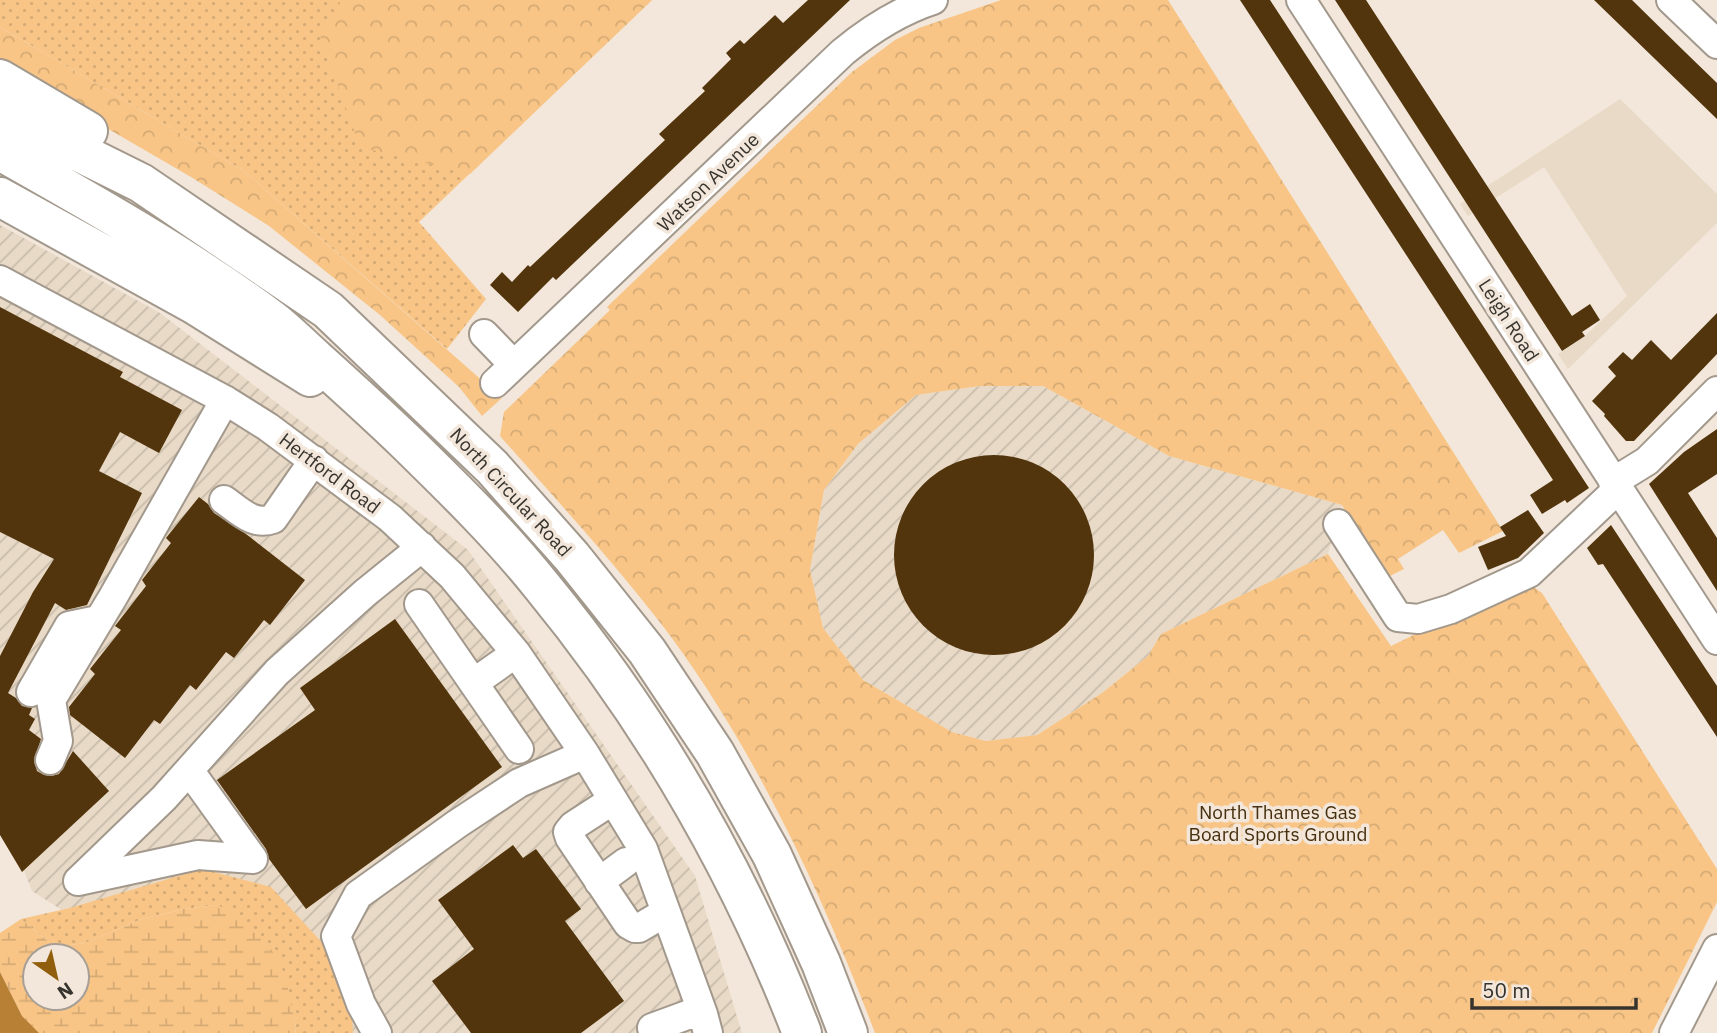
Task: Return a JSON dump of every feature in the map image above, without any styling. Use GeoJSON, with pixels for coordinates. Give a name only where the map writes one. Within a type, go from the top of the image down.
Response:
{"type":"FeatureCollection","features":[{"type":"Feature","properties":{"kind":"highway"},"geometry":{"type":"LineString","coordinates":[[0,79],[188,191],[328,310]]}},
{"type":"Feature","properties":{"kind":"highway","name":"North Circular Road"},"geometry":{"type":"LineString","coordinates":[[0,113],[141,183],[328,310],[492,467],[572,557],[648,651],[715,753],[772,855],[849,1033]]}},
{"type":"Feature","properties":{"kind":"highway","name":"North Circular Road"},"geometry":{"type":"LineString","coordinates":[[0,151],[165,248],[272,320],[373,410],[460,495],[540,583],[613,677],[678,775],[733,875],[802,1033]]}},
{"type":"Feature","properties":{"kind":"highway"},"geometry":{"type":"LineString","coordinates":[[0,197],[195,305],[296,370],[373,410]]}},
{"type":"Feature","properties":{"kind":"street","name":"Watson Avenue"},"geometry":{"type":"LineString","coordinates":[[484,334],[505,374],[843,52],[894,16],[933,0]]}},
{"type":"Feature","properties":{"kind":"street","name":"Leigh Road"},"geometry":{"type":"LineString","coordinates":[[1301,0],[1717,640]]}},
{"type":"Feature","properties":{"kind":"street"},"geometry":{"type":"LineString","coordinates":[[1671,0],[1717,44]]}},
{"type":"Feature","properties":{"kind":"street","name":"Hertford Road"},"geometry":{"type":"LineString","coordinates":[[0,280],[225,400],[314,460],[390,518],[452,576],[516,653],[585,754],[643,849],[705,1021]]}},
{"type":"Feature","properties":{"kind":"street"},"geometry":{"type":"LineString","coordinates":[[1338,524],[1398,617],[1418,619],[1451,609],[1532,571],[1615,485],[1647,461],[1717,391]]}},
{"type":"Feature","properties":{"kind":"street"},"geometry":{"type":"LineString","coordinates":[[50,760],[58,741],[51,700],[225,400]]}},
{"type":"Feature","properties":{"kind":"street"},"geometry":{"type":"LineString","coordinates":[[224,500],[250,519],[263,522],[273,519],[314,460]]}},
{"type":"Feature","properties":{"kind":"street"},"geometry":{"type":"LineString","coordinates":[[189,770],[253,859],[198,855],[78,881],[164,798],[189,770],[277,672],[365,593],[422,547]]}},
{"type":"Feature","properties":{"kind":"street"},"geometry":{"type":"LineString","coordinates":[[419,604],[519,749]]}},
{"type":"Feature","properties":{"kind":"street"},"geometry":{"type":"LineString","coordinates":[[31,692],[69,626],[98,621]]}},
{"type":"Feature","properties":{"kind":"street"},"geometry":{"type":"LineString","coordinates":[[475,682],[516,653]]}},
{"type":"Feature","properties":{"kind":"street"},"geometry":{"type":"LineString","coordinates":[[377,1033],[361,1004],[336,936],[358,895],[519,783],[585,754]]}},
{"type":"Feature","properties":{"kind":"street"},"geometry":{"type":"LineString","coordinates":[[613,800],[568,832],[628,924],[635,928],[666,912]]}},
{"type":"Feature","properties":{"kind":"street"},"geometry":{"type":"LineString","coordinates":[[599,882],[626,862]]}},
{"type":"Feature","properties":{"kind":"street"},"geometry":{"type":"LineString","coordinates":[[1674,1033],[1717,949]]}},
{"type":"Feature","properties":{"kind":"street"},"geometry":{"type":"LineString","coordinates":[[652,1028],[705,1021]]}},
{"type":"Feature","properties":{"kind":"shaded area"},"geometry":{"type":"Polygon","coordinates":[[[1620,99],[1717,194],[1717,223],[1568,369],[1558,354],[1585,336],[1627,296],[1544,167],[1468,216],[1460,204],[1620,99]]]}},
{"type":"Feature","properties":{"kind":"shaded area"},"geometry":{"type":"Polygon","coordinates":[[[0,225],[160,313],[468,550],[695,876],[742,1033],[352,1033],[295,913],[137,888],[65,912],[32,891],[0,816],[0,225]]]}},
{"type":"Feature","properties":{"kind":"shaded area"},"geometry":{"type":"Polygon","coordinates":[[[980,386],[1043,386],[1169,456],[1342,505],[1328,554],[1161,634],[1148,656],[1102,693],[1037,735],[986,741],[952,732],[863,680],[823,628],[810,570],[824,490],[858,444],[916,395],[980,386]]]}},
{"type":"Feature","properties":{"kind":"shaded area"},"geometry":{"type":"Polygon","coordinates":[[[0,972],[22,1016],[39,1033],[0,1033],[0,972]]]}},
{"type":"Feature","properties":{"kind":"green space"},"geometry":{"type":"Polygon","coordinates":[[[0,0],[652,0],[419,222],[486,299],[447,349],[244,171],[0,27],[0,0]]]}},
{"type":"Feature","properties":{"kind":"green space"},"geometry":{"type":"Polygon","coordinates":[[[342,0],[652,0],[470,174],[360,147],[319,33],[342,0]]]}},
{"type":"Feature","properties":{"kind":"green space","name":"North Thames Gas Board Sports Ground"},"geometry":{"type":"Polygon","coordinates":[[[1001,0],[1168,0],[1503,531],[1459,553],[1443,530],[1398,559],[1404,569],[1382,580],[1342,505],[1169,456],[1043,386],[980,386],[916,395],[858,444],[824,490],[810,570],[823,628],[863,680],[952,732],[986,741],[1037,735],[1102,693],[1148,656],[1161,634],[1328,554],[1391,646],[1525,581],[1542,593],[1717,869],[1717,902],[1652,1033],[875,1033],[832,926],[782,819],[724,716],[693,668],[640,597],[500,436],[504,412],[610,310],[607,307],[852,72],[895,40],[919,28],[1001,0]]]}},
{"type":"Feature","properties":{"kind":"green space"},"geometry":{"type":"Polygon","coordinates":[[[0,27],[244,171],[502,398],[482,416],[459,387],[380,315],[269,226],[191,177],[0,66],[0,27]]]}},
{"type":"Feature","properties":{"kind":"green space"},"geometry":{"type":"Polygon","coordinates":[[[202,869],[271,887],[349,972],[353,1033],[295,1033],[296,1027],[281,966],[218,905],[184,909],[142,919],[87,942],[49,942],[21,919],[70,908],[202,869]]]}},
{"type":"Feature","properties":{"kind":"green space"},"geometry":{"type":"Polygon","coordinates":[[[218,905],[246,923],[270,948],[284,973],[295,1033],[37,1033],[22,1016],[0,972],[0,933],[21,919],[49,942],[21,942],[21,1012],[91,1012],[91,942],[87,942],[142,919],[184,909],[218,905]]]}},
{"type":"Feature","properties":{"kind":"building"},"geometry":{"type":"Polygon","coordinates":[[[808,0],[850,0],[556,280],[553,277],[518,312],[490,285],[502,272],[512,282],[665,140],[659,134],[705,91],[702,88],[731,59],[726,53],[740,40],[744,44],[775,15],[783,23],[808,0]]]}},
{"type":"Feature","properties":{"kind":"building"},"geometry":{"type":"Polygon","coordinates":[[[1240,0],[1270,0],[1589,488],[1567,503],[1565,500],[1542,514],[1530,495],[1553,480],[1240,0]]]}},
{"type":"Feature","properties":{"kind":"building"},"geometry":{"type":"Polygon","coordinates":[[[1335,0],[1366,0],[1572,316],[1590,304],[1600,320],[1582,332],[1585,336],[1562,351],[1335,0]]]}},
{"type":"Feature","properties":{"kind":"building"},"geometry":{"type":"Polygon","coordinates":[[[1594,0],[1632,0],[1717,83],[1717,119],[1594,0]]]}},
{"type":"Feature","properties":{"kind":"building"},"geometry":{"type":"Polygon","coordinates":[[[0,307],[123,372],[120,377],[182,410],[159,453],[120,432],[99,471],[142,493],[87,605],[66,610],[55,603],[8,693],[22,706],[32,708],[29,715],[35,719],[29,730],[41,739],[34,761],[37,771],[51,776],[59,774],[73,751],[109,791],[22,872],[0,835],[0,656],[33,592],[54,559],[0,532],[0,307]]]}},
{"type":"Feature","properties":{"kind":"building"},"geometry":{"type":"Polygon","coordinates":[[[1717,313],[1717,354],[1634,441],[1626,441],[1592,401],[1616,376],[1608,367],[1623,352],[1632,360],[1651,340],[1671,360],[1717,313]]]}},
{"type":"Feature","properties":{"kind":"building"},"geometry":{"type":"Polygon","coordinates":[[[1717,429],[1717,474],[1688,493],[1717,538],[1717,591],[1649,484],[1684,452],[1717,429]]]}},
{"type":"Feature","properties":{"kind":"building"},"geometry":{"type":"Polygon","coordinates":[[[994,455],[1032,462],[1065,484],[1087,517],[1094,555],[1087,593],[1065,626],[1032,648],[994,655],[956,648],[923,626],[901,593],[894,555],[901,517],[923,484],[956,462],[994,455]]]}},
{"type":"Feature","properties":{"kind":"building"},"geometry":{"type":"Polygon","coordinates":[[[199,497],[214,513],[305,580],[270,625],[264,620],[234,658],[226,652],[196,690],[190,685],[160,724],[154,720],[125,758],[70,715],[69,707],[95,674],[90,669],[121,630],[115,626],[146,586],[142,580],[171,543],[166,538],[199,497]]]}},
{"type":"Feature","properties":{"kind":"building"},"geometry":{"type":"Polygon","coordinates":[[[1528,510],[1544,533],[1518,558],[1488,570],[1478,547],[1506,536],[1500,527],[1528,510]]]}},
{"type":"Feature","properties":{"kind":"building"},"geometry":{"type":"Polygon","coordinates":[[[1611,525],[1717,686],[1717,737],[1603,564],[1598,565],[1587,548],[1611,525]]]}},
{"type":"Feature","properties":{"kind":"building"},"geometry":{"type":"Polygon","coordinates":[[[395,619],[502,767],[306,909],[217,780],[315,710],[300,688],[395,619]]]}},
{"type":"Feature","properties":{"kind":"building"},"geometry":{"type":"Polygon","coordinates":[[[513,845],[523,858],[536,849],[581,909],[565,921],[624,1001],[581,1033],[471,1033],[432,981],[474,949],[438,900],[513,845]]]}}]}
